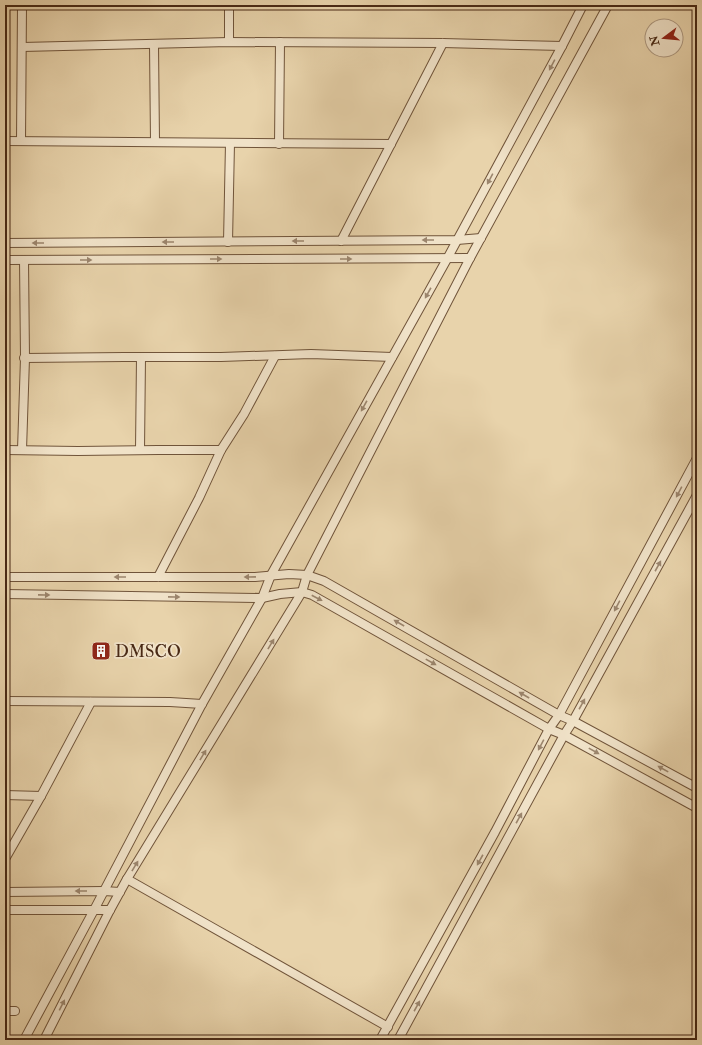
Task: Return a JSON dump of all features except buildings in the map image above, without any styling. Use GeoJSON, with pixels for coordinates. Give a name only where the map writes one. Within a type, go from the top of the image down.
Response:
{"type":"FeatureCollection","features":[{"type":"Feature","properties":{"kind":"street"},"geometry":{"type":"LineString","coordinates":[[21,141],[22,5]]}},
{"type":"Feature","properties":{"kind":"street"},"geometry":{"type":"LineString","coordinates":[[229,5],[229,42]]}},
{"type":"Feature","properties":{"kind":"street"},"geometry":{"type":"LineString","coordinates":[[24,1040],[202,704],[262,598],[271,576],[447,259],[583,5]]}},
{"type":"Feature","properties":{"kind":"street"},"geometry":{"type":"LineString","coordinates":[[44,1040],[127,879],[302,592],[307,575],[470,258],[608,5]]}},
{"type":"Feature","properties":{"kind":"street"},"geometry":{"type":"LineString","coordinates":[[22,47],[229,42],[443,43],[562,46]]}},
{"type":"Feature","properties":{"kind":"street"},"geometry":{"type":"LineString","coordinates":[[279,144],[280,42]]}},
{"type":"Feature","properties":{"kind":"street"},"geometry":{"type":"LineString","coordinates":[[341,241],[443,43]]}},
{"type":"Feature","properties":{"kind":"street"},"geometry":{"type":"LineString","coordinates":[[154,44],[155,142]]}},
{"type":"Feature","properties":{"kind":"street"},"geometry":{"type":"LineString","coordinates":[[5,141],[391,144]]}},
{"type":"Feature","properties":{"kind":"street"},"geometry":{"type":"LineString","coordinates":[[228,242],[230,143]]}},
{"type":"Feature","properties":{"kind":"street"},"geometry":{"type":"LineString","coordinates":[[5,243],[457,240],[481,238]]}},
{"type":"Feature","properties":{"kind":"street"},"geometry":{"type":"LineString","coordinates":[[5,260],[470,258]]}},
{"type":"Feature","properties":{"kind":"street"},"geometry":{"type":"LineString","coordinates":[[22,450],[24,260]]}},
{"type":"Feature","properties":{"kind":"street"},"geometry":{"type":"LineString","coordinates":[[24,358],[275,356],[311,354],[392,357]]}},
{"type":"Feature","properties":{"kind":"street"},"geometry":{"type":"LineString","coordinates":[[158,577],[199,498],[221,450],[244,414],[275,356]]}},
{"type":"Feature","properties":{"kind":"street"},"geometry":{"type":"LineString","coordinates":[[140,450],[141,357]]}},
{"type":"Feature","properties":{"kind":"street"},"geometry":{"type":"LineString","coordinates":[[5,450],[221,450]]}},
{"type":"Feature","properties":{"kind":"street"},"geometry":{"type":"LineString","coordinates":[[380,1040],[495,832],[549,729],[559,715],[697,458]]}},
{"type":"Feature","properties":{"kind":"street"},"geometry":{"type":"LineString","coordinates":[[398,1040],[697,495]]}},
{"type":"Feature","properties":{"kind":"street"},"geometry":{"type":"LineString","coordinates":[[5,577],[254,577],[289,574],[307,575],[324,581],[559,715],[573,721],[697,788]]}},
{"type":"Feature","properties":{"kind":"street"},"geometry":{"type":"LineString","coordinates":[[5,594],[262,598],[280,594],[302,592],[312,595],[549,729],[564,735],[697,808]]}},
{"type":"Feature","properties":{"kind":"street"},"geometry":{"type":"LineString","coordinates":[[5,701],[170,702],[202,704]]}},
{"type":"Feature","properties":{"kind":"street"},"geometry":{"type":"LineString","coordinates":[[5,859],[41,796],[91,702]]}},
{"type":"Feature","properties":{"kind":"street"},"geometry":{"type":"LineString","coordinates":[[5,795],[41,796]]}},
{"type":"Feature","properties":{"kind":"street"},"geometry":{"type":"LineString","coordinates":[[127,879],[388,1026]]}},
{"type":"Feature","properties":{"kind":"street"},"geometry":{"type":"LineString","coordinates":[[5,892],[120,892]]}},
{"type":"Feature","properties":{"kind":"street"},"geometry":{"type":"LineString","coordinates":[[5,910],[110,910]]}},
{"type":"Feature","properties":{"kind":"street"},"geometry":{"type":"LineString","coordinates":[[5,1011],[15,1011]]}},
{"type":"Feature","properties":{"kind":"place","name":"DMSCO"},"geometry":{"type":"Point","coordinates":[101,651]}}]}
